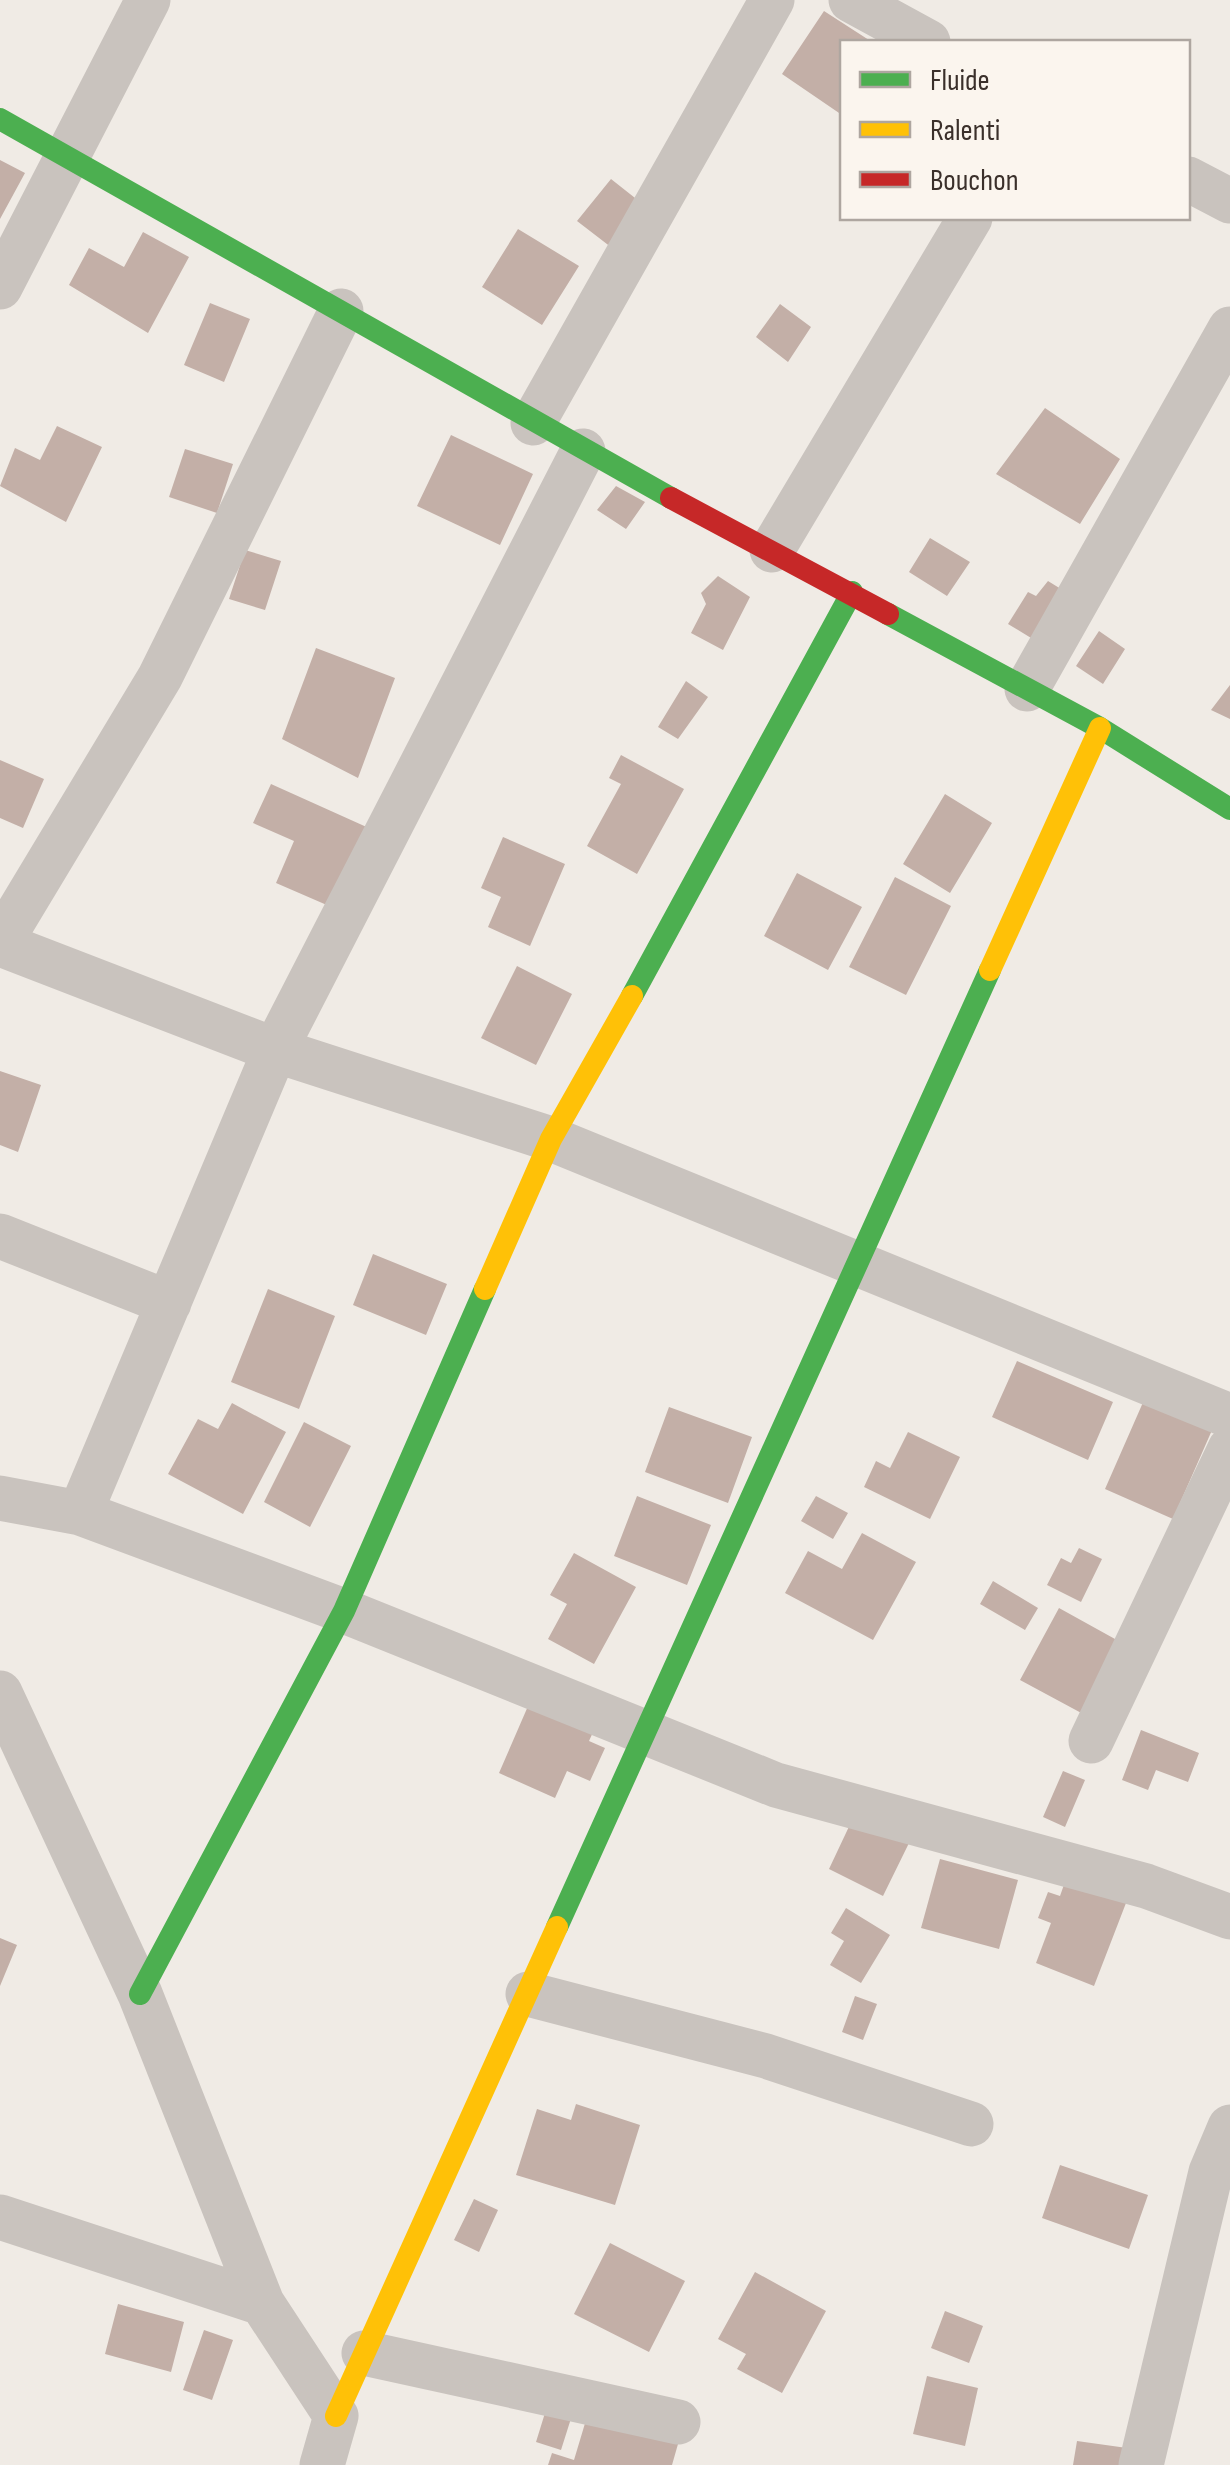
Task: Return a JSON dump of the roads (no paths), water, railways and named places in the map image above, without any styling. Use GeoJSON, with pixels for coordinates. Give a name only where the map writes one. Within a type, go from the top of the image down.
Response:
{"type":"FeatureCollection","features":[{"type":"Feature","properties":{"kind":"street"},"geometry":{"type":"LineString","coordinates":[[0,287],[148,0]]}},
{"type":"Feature","properties":{"kind":"street"},"geometry":{"type":"LineString","coordinates":[[534,422],[772,0]]}},
{"type":"Feature","properties":{"kind":"street"},"geometry":{"type":"LineString","coordinates":[[851,0],[924,40]]}},
{"type":"Feature","properties":{"kind":"street"},"geometry":{"type":"LineString","coordinates":[[0,119],[342,310],[583,451],[1100,728],[1230,809]]}},
{"type":"Feature","properties":{"kind":"street"},"geometry":{"type":"LineString","coordinates":[[1190,180],[1230,201]]}},
{"type":"Feature","properties":{"kind":"street"},"geometry":{"type":"LineString","coordinates":[[772,550],[969,220]]}},
{"type":"Feature","properties":{"kind":"street"},"geometry":{"type":"LineString","coordinates":[[342,310],[160,677],[0,944],[275,1050],[550,1139],[1230,1416]]}},
{"type":"Feature","properties":{"kind":"street"},"geometry":{"type":"LineString","coordinates":[[1027,689],[1230,329]]}},
{"type":"Feature","properties":{"kind":"street"},"geometry":{"type":"LineString","coordinates":[[80,1513],[275,1050],[583,451]]}},
{"type":"Feature","properties":{"kind":"street"},"geometry":{"type":"LineString","coordinates":[[140,1994],[344,1612],[550,1139],[684,906],[852,592]]}},
{"type":"Feature","properties":{"kind":"street"},"geometry":{"type":"LineString","coordinates":[[322,2465],[336,2416],[364,2353],[1100,728]]}},
{"type":"Feature","properties":{"kind":"street"},"geometry":{"type":"LineString","coordinates":[[0,1236],[168,1303]]}},
{"type":"Feature","properties":{"kind":"street"},"geometry":{"type":"LineString","coordinates":[[1091,1741],[1230,1449]]}},
{"type":"Feature","properties":{"kind":"street"},"geometry":{"type":"LineString","coordinates":[[0,1498],[80,1513],[344,1612],[776,1784],[1146,1886],[1230,1917]]}},
{"type":"Feature","properties":{"kind":"street"},"geometry":{"type":"LineString","coordinates":[[0,1694],[140,1994],[262,2302],[336,2416]]}},
{"type":"Feature","properties":{"kind":"street"},"geometry":{"type":"LineString","coordinates":[[528,1994],[766,2056],[972,2124]]}},
{"type":"Feature","properties":{"kind":"street"},"geometry":{"type":"LineString","coordinates":[[1141,2465],[1211,2172],[1230,2126]]}},
{"type":"Feature","properties":{"kind":"street"},"geometry":{"type":"LineString","coordinates":[[0,2217],[262,2302]]}},
{"type":"Feature","properties":{"kind":"street"},"geometry":{"type":"LineString","coordinates":[[364,2353],[678,2422]]}}]}
